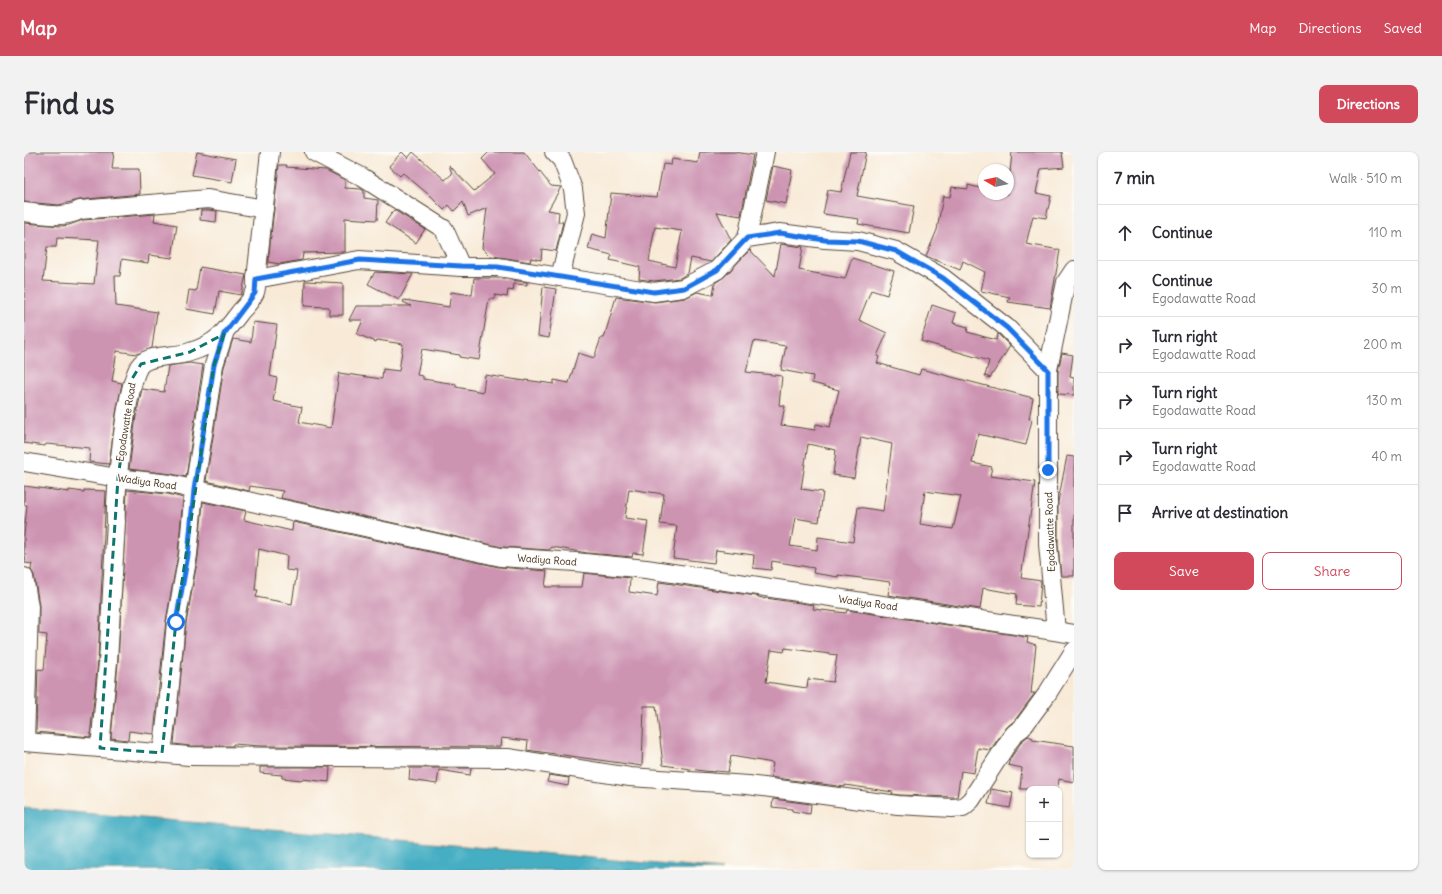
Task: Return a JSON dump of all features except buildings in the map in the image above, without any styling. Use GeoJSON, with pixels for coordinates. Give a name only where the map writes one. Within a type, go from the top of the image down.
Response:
{"type":"FeatureCollection","features":[{"type":"Feature","properties":{"kind":"street","name":"Egodawatte Road"},"geometry":{"type":"LineString","coordinates":[[100,748],[108,662],[116,522],[115,510],[125,420],[132,379],[141,364],[154,358],[190,352],[214,341],[224,334],[255,293],[270,152]]}},
{"type":"Feature","properties":{"kind":"street"},"geometry":{"type":"LineString","coordinates":[[314,152],[362,177],[444,229],[461,266]]}},
{"type":"Feature","properties":{"kind":"street"},"geometry":{"type":"LineString","coordinates":[[554,152],[562,160],[573,189],[576,213],[560,277]]}},
{"type":"Feature","properties":{"kind":"street"},"geometry":{"type":"LineString","coordinates":[[256,279],[360,260],[498,267],[654,292],[684,288],[717,270],[747,238],[765,152]]}},
{"type":"Feature","properties":{"kind":"street"},"geometry":{"type":"LineString","coordinates":[[24,212],[47,215],[70,215],[80,210],[208,199],[264,209]]}},
{"type":"Feature","properties":{"kind":"street"},"geometry":{"type":"LineString","coordinates":[[747,238],[780,233],[825,240],[858,241],[896,251],[943,278],[1007,328],[1048,370]]}},
{"type":"Feature","properties":{"kind":"street","name":"Egodawatte Road"},"geometry":{"type":"LineString","coordinates":[[1056,631],[1048,544],[1048,370],[1066,282],[1074,270]]}},
{"type":"Feature","properties":{"kind":"street"},"geometry":{"type":"LineString","coordinates":[[162,753],[176,622],[188,555],[194,490],[214,365],[224,334]]}},
{"type":"Feature","properties":{"kind":"street","name":"Wadiya Road"},"geometry":{"type":"LineString","coordinates":[[24,462],[118,478],[170,484],[501,557],[646,569],[1074,634]]}},
{"type":"Feature","properties":{"kind":"street"},"geometry":{"type":"LineString","coordinates":[[24,577],[29,606],[24,742],[189,756],[508,758],[630,777],[748,785],[898,804],[952,808],[962,807],[972,800],[1009,741],[1015,733],[1022,728],[1047,694],[1074,651]]}},
{"type":"Feature","properties":{"kind":"highlighted area"},"geometry":{"type":"Polygon","coordinates":[[[224,334],[214,365],[176,622],[162,753],[100,748],[118,478],[132,379],[141,364],[190,352],[224,334]]]}},
{"type":"Feature","properties":{"kind":"water"},"geometry":{"type":"Polygon","coordinates":[[[24,808],[389,839],[722,870],[24,870],[24,808]]]}},
{"type":"Feature","properties":{"kind":"route"},"geometry":{"type":"LineString","coordinates":[[176,622],[188,555],[194,490],[214,365],[224,334],[255,293],[256,279],[360,260],[498,267],[654,292],[684,288],[717,270],[747,238],[780,233],[825,240],[858,241],[896,251],[943,278],[1007,328],[1048,370],[1048,470]]}}]}
